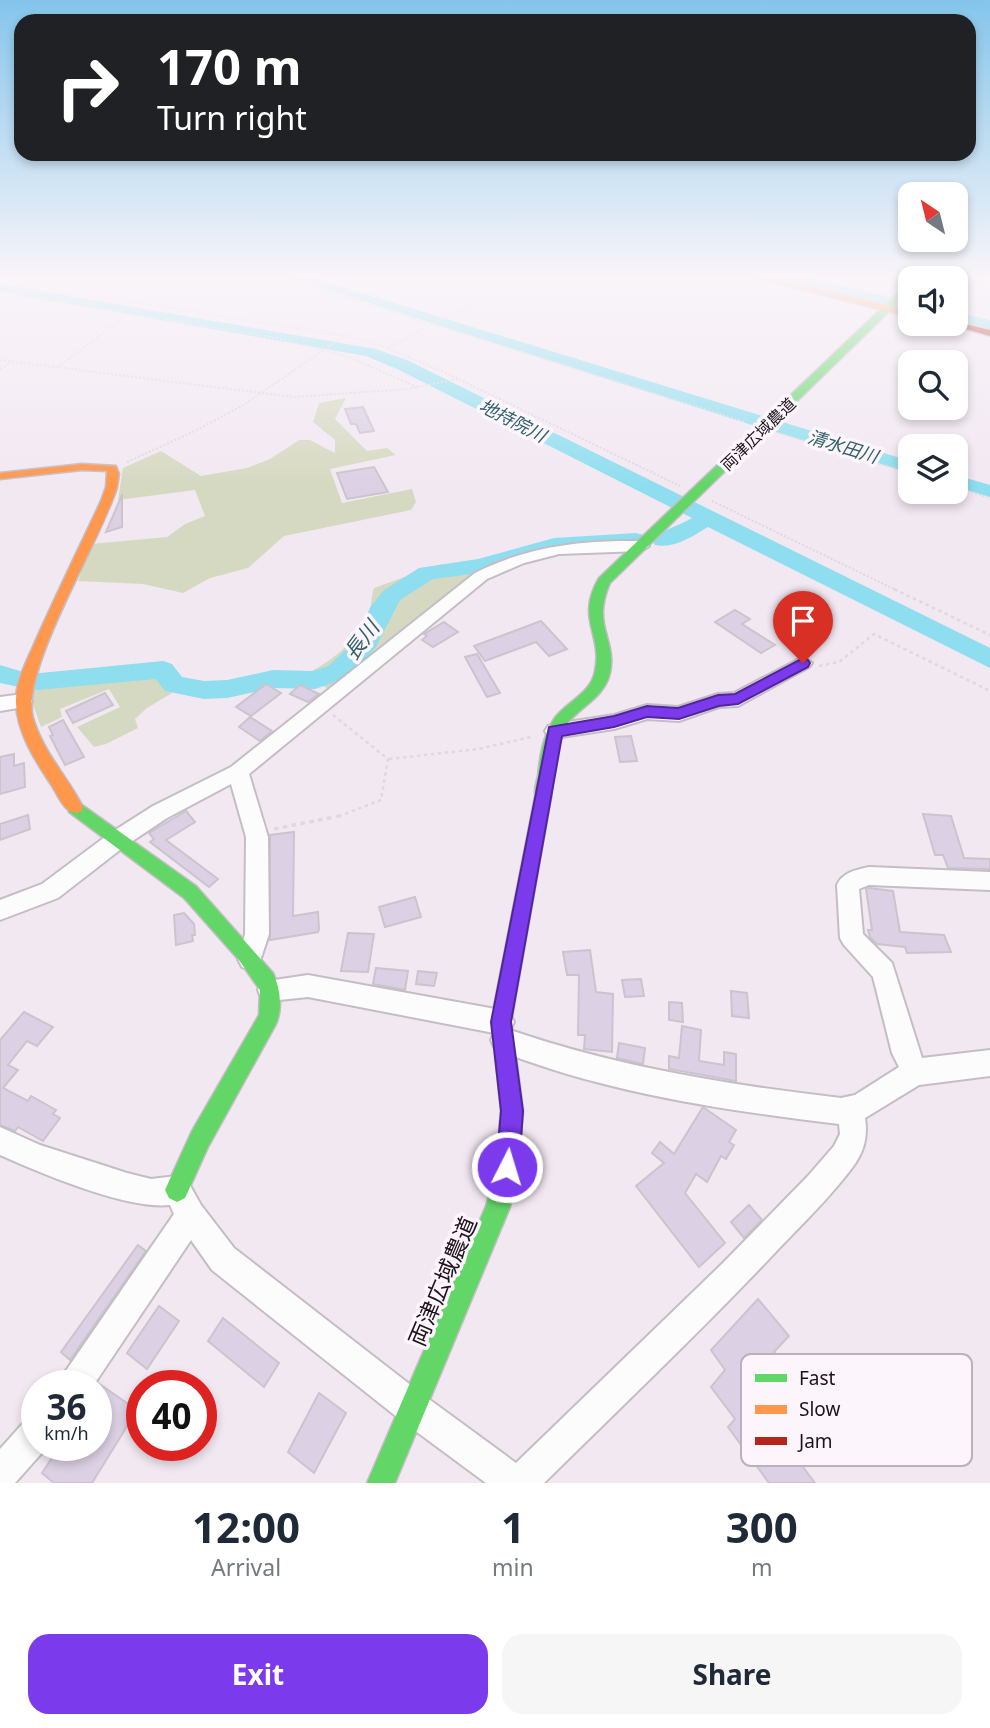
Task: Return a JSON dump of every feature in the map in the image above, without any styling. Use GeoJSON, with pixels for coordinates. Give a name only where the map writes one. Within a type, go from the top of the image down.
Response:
{"type":"FeatureCollection","features":[{"type":"Feature","properties":{"kind":"street","name":"両津広域農道"},"geometry":{"type":"LineString","coordinates":[[381,1483],[498,1207],[507,1167],[512,1111],[503,1031],[555,731],[565,715],[596,688],[604,664],[592,620],[592,605],[596,593],[604,581],[849,346]]}},
{"type":"Feature","properties":{"kind":"street"},"geometry":{"type":"LineString","coordinates":[[0,476],[82,467],[112,468],[107,501],[38,649],[23,701],[28,726],[53,775],[76,809],[190,892],[218,920],[250,959],[266,979],[270,990],[269,1017],[200,1139],[184,1203],[84,1370]]}},
{"type":"Feature","properties":{"kind":"street"},"geometry":{"type":"LineString","coordinates":[[0,910],[50,891],[117,841],[187,796],[238,772],[481,576],[497,567],[548,551],[614,545],[641,547]]}},
{"type":"Feature","properties":{"kind":"street"},"geometry":{"type":"LineString","coordinates":[[555,731],[614,722],[647,712],[679,714],[718,701],[738,699],[803,663]]}},
{"type":"Feature","properties":{"kind":"street"},"geometry":{"type":"LineString","coordinates":[[0,704],[23,701]]}},
{"type":"Feature","properties":{"kind":"street"},"geometry":{"type":"LineString","coordinates":[[238,772],[256,832],[257,934],[250,959]]}},
{"type":"Feature","properties":{"kind":"street"},"geometry":{"type":"LineString","coordinates":[[915,1072],[905,1053],[884,971],[852,938],[848,886],[869,876],[990,881]]}},
{"type":"Feature","properties":{"kind":"street"},"geometry":{"type":"LineString","coordinates":[[270,990],[308,986],[503,1031],[593,1071],[768,1103],[852,1110],[860,1108],[915,1072],[990,1063]]}},
{"type":"Feature","properties":{"kind":"street"},"geometry":{"type":"LineString","coordinates":[[520,1483],[734,1274],[818,1186],[844,1156],[854,1136],[852,1110]]}},
{"type":"Feature","properties":{"kind":"street"},"geometry":{"type":"LineString","coordinates":[[0,1141],[38,1158],[184,1203],[223,1259],[513,1483]]}},
{"type":"Feature","properties":{"kind":"street"},"geometry":{"type":"LineString","coordinates":[[0,1474],[21,1451]]}},
{"type":"Feature","properties":{"kind":"path"},"geometry":{"type":"LineString","coordinates":[[58,367],[85,346]]}},
{"type":"Feature","properties":{"kind":"path"},"geometry":{"type":"LineString","coordinates":[[313,346],[394,374],[417,387]]}},
{"type":"Feature","properties":{"kind":"path"},"geometry":{"type":"LineString","coordinates":[[112,468],[177,441],[261,394],[326,346]]}},
{"type":"Feature","properties":{"kind":"path"},"geometry":{"type":"LineString","coordinates":[[381,346],[458,379],[990,635]]}},
{"type":"Feature","properties":{"kind":"path"},"geometry":{"type":"LineString","coordinates":[[500,346],[898,469]]}},
{"type":"Feature","properties":{"kind":"path"},"geometry":{"type":"LineString","coordinates":[[0,360],[261,394],[303,397],[417,387],[458,379]]}},
{"type":"Feature","properties":{"kind":"path"},"geometry":{"type":"LineString","coordinates":[[0,369],[13,362]]}},
{"type":"Feature","properties":{"kind":"path"},"geometry":{"type":"LineString","coordinates":[[968,492],[990,498]]}},
{"type":"Feature","properties":{"kind":"path"},"geometry":{"type":"LineString","coordinates":[[803,663],[820,666],[837,664],[874,634],[990,691]]}},
{"type":"Feature","properties":{"kind":"path"},"geometry":{"type":"LineString","coordinates":[[321,707],[388,759],[478,749],[555,731]]}},
{"type":"Feature","properties":{"kind":"path"},"geometry":{"type":"LineString","coordinates":[[256,832],[365,809],[381,800],[388,759]]}},
{"type":"Feature","properties":{"kind":"green space"},"geometry":{"type":"Polygon","coordinates":[[[346,398],[335,419],[367,451],[387,448],[396,455],[330,469],[342,503],[412,489],[416,502],[411,510],[284,536],[248,568],[210,578],[183,593],[143,584],[78,581],[91,544],[167,537],[185,524],[205,516],[195,490],[118,500],[123,468],[161,451],[201,476],[247,468],[270,459],[299,440],[310,440],[335,453],[335,440],[313,422],[319,403],[346,398]]]}},
{"type":"Feature","properties":{"kind":"green space"},"geometry":{"type":"Polygon","coordinates":[[[487,561],[492,566],[330,690],[305,675],[333,658],[356,635],[369,612],[374,588],[438,565],[487,561]]]}},
{"type":"Feature","properties":{"kind":"green space"},"geometry":{"type":"Polygon","coordinates":[[[153,673],[172,693],[147,708],[135,719],[138,728],[94,747],[77,727],[120,707],[109,689],[60,709],[62,717],[41,727],[32,702],[34,685],[153,673]]]}},
{"type":"Feature","properties":{"kind":"building"},"geometry":{"type":"Polygon","coordinates":[[[363,407],[374,431],[360,433],[356,424],[351,424],[345,409],[363,407]]]}},
{"type":"Feature","properties":{"kind":"building"},"geometry":{"type":"Polygon","coordinates":[[[374,467],[388,492],[347,499],[337,473],[374,467]]]}},
{"type":"Feature","properties":{"kind":"building"},"geometry":{"type":"Polygon","coordinates":[[[122,494],[122,527],[106,532],[119,502],[122,494]]]}},
{"type":"Feature","properties":{"kind":"building"},"geometry":{"type":"Polygon","coordinates":[[[735,610],[750,619],[742,624],[775,645],[761,653],[715,622],[735,610]]]}},
{"type":"Feature","properties":{"kind":"building"},"geometry":{"type":"Polygon","coordinates":[[[541,621],[567,649],[549,656],[536,642],[485,661],[474,646],[541,621]]]}},
{"type":"Feature","properties":{"kind":"building"},"geometry":{"type":"Polygon","coordinates":[[[444,622],[458,632],[433,647],[422,640],[427,636],[424,634],[444,622]]]}},
{"type":"Feature","properties":{"kind":"building"},"geometry":{"type":"Polygon","coordinates":[[[477,654],[500,693],[487,697],[465,657],[477,654]]]}},
{"type":"Feature","properties":{"kind":"building"},"geometry":{"type":"Polygon","coordinates":[[[266,684],[281,693],[251,716],[236,707],[266,684]]]}},
{"type":"Feature","properties":{"kind":"building"},"geometry":{"type":"Polygon","coordinates":[[[300,685],[319,694],[308,702],[290,694],[300,685]]]}},
{"type":"Feature","properties":{"kind":"building"},"geometry":{"type":"Polygon","coordinates":[[[105,693],[113,705],[73,723],[66,711],[105,693]]]}},
{"type":"Feature","properties":{"kind":"building"},"geometry":{"type":"Polygon","coordinates":[[[250,717],[272,731],[260,741],[239,727],[250,717]]]}},
{"type":"Feature","properties":{"kind":"building"},"geometry":{"type":"Polygon","coordinates":[[[63,720],[84,757],[65,765],[50,736],[53,735],[49,727],[63,720]]]}},
{"type":"Feature","properties":{"kind":"building"},"geometry":{"type":"Polygon","coordinates":[[[631,736],[637,761],[620,762],[615,737],[631,736]]]}},
{"type":"Feature","properties":{"kind":"building"},"geometry":{"type":"Polygon","coordinates":[[[14,754],[14,766],[24,763],[25,787],[0,794],[0,757],[14,754]]]}},
{"type":"Feature","properties":{"kind":"building"},"geometry":{"type":"Polygon","coordinates":[[[186,811],[195,822],[166,840],[218,879],[209,887],[150,842],[154,839],[149,833],[186,811]]]}},
{"type":"Feature","properties":{"kind":"building"},"geometry":{"type":"Polygon","coordinates":[[[923,814],[951,816],[964,858],[990,859],[990,869],[948,868],[943,855],[935,855],[923,814]]]}},
{"type":"Feature","properties":{"kind":"building"},"geometry":{"type":"Polygon","coordinates":[[[28,815],[30,829],[0,840],[0,824],[28,815]]]}},
{"type":"Feature","properties":{"kind":"building"},"geometry":{"type":"Polygon","coordinates":[[[294,832],[293,916],[318,912],[319,929],[318,932],[270,940],[270,835],[294,832]]]}},
{"type":"Feature","properties":{"kind":"building"},"geometry":{"type":"Polygon","coordinates":[[[866,889],[893,891],[900,932],[944,935],[951,952],[907,953],[905,947],[877,944],[870,937],[868,930],[872,930],[866,889]]]}},
{"type":"Feature","properties":{"kind":"building"},"geometry":{"type":"Polygon","coordinates":[[[415,897],[421,917],[385,927],[379,907],[415,897]]]}},
{"type":"Feature","properties":{"kind":"building"},"geometry":{"type":"Polygon","coordinates":[[[184,913],[194,924],[195,935],[192,935],[193,941],[176,945],[174,915],[184,913]]]}},
{"type":"Feature","properties":{"kind":"building"},"geometry":{"type":"Polygon","coordinates":[[[348,933],[374,934],[368,972],[341,971],[348,933]]]}},
{"type":"Feature","properties":{"kind":"building"},"geometry":{"type":"Polygon","coordinates":[[[590,950],[596,992],[613,994],[612,1052],[584,1049],[585,1035],[578,1035],[579,975],[567,975],[563,952],[590,950]]]}},
{"type":"Feature","properties":{"kind":"building"},"geometry":{"type":"Polygon","coordinates":[[[376,968],[408,971],[405,990],[373,984],[376,968]]]}},
{"type":"Feature","properties":{"kind":"building"},"geometry":{"type":"Polygon","coordinates":[[[418,971],[437,973],[434,986],[416,984],[418,971]]]}},
{"type":"Feature","properties":{"kind":"building"},"geometry":{"type":"Polygon","coordinates":[[[641,979],[644,996],[625,997],[622,980],[641,979]]]}},
{"type":"Feature","properties":{"kind":"building"},"geometry":{"type":"Polygon","coordinates":[[[731,991],[747,993],[749,1018],[732,1016],[731,991]]]}},
{"type":"Feature","properties":{"kind":"building"},"geometry":{"type":"Polygon","coordinates":[[[669,1002],[682,1003],[683,1022],[669,1020],[669,1002]]]}},
{"type":"Feature","properties":{"kind":"building"},"geometry":{"type":"Polygon","coordinates":[[[24,1012],[53,1027],[37,1046],[27,1041],[8,1065],[18,1070],[3,1088],[28,1101],[31,1096],[56,1110],[53,1114],[60,1118],[43,1141],[18,1127],[15,1131],[0,1125],[0,1040],[24,1012]]]}},
{"type":"Feature","properties":{"kind":"building"},"geometry":{"type":"Polygon","coordinates":[[[682,1026],[701,1030],[699,1061],[724,1065],[724,1052],[736,1054],[736,1081],[669,1069],[669,1056],[679,1058],[682,1026]]]}},
{"type":"Feature","properties":{"kind":"building"},"geometry":{"type":"Polygon","coordinates":[[[619,1043],[645,1048],[643,1064],[617,1058],[619,1043]]]}},
{"type":"Feature","properties":{"kind":"building"},"geometry":{"type":"Polygon","coordinates":[[[703,1107],[736,1130],[729,1142],[734,1145],[726,1159],[721,1156],[707,1182],[696,1174],[685,1193],[725,1243],[699,1267],[636,1186],[664,1163],[652,1153],[660,1142],[674,1154],[703,1107]]]}},
{"type":"Feature","properties":{"kind":"building"},"geometry":{"type":"Polygon","coordinates":[[[749,1205],[762,1220],[744,1238],[731,1222],[749,1205]]]}},
{"type":"Feature","properties":{"kind":"building"},"geometry":{"type":"Polygon","coordinates":[[[138,1245],[146,1251],[70,1360],[61,1352],[138,1245]]]}},
{"type":"Feature","properties":{"kind":"building"},"geometry":{"type":"Polygon","coordinates":[[[758,1299],[789,1336],[774,1352],[776,1354],[741,1354],[741,1445],[728,1427],[735,1419],[711,1387],[725,1370],[711,1350],[758,1299]]]}},
{"type":"Feature","properties":{"kind":"building"},"geometry":{"type":"Polygon","coordinates":[[[159,1306],[179,1321],[147,1369],[127,1353],[159,1306]]]}},
{"type":"Feature","properties":{"kind":"building"},"geometry":{"type":"Polygon","coordinates":[[[223,1318],[279,1363],[264,1387],[208,1341],[223,1318]]]}},
{"type":"Feature","properties":{"kind":"building"},"geometry":{"type":"Polygon","coordinates":[[[112,1393],[126,1402],[126,1428],[112,1451],[112,1393]]]}},
{"type":"Feature","properties":{"kind":"building"},"geometry":{"type":"Polygon","coordinates":[[[319,1393],[346,1413],[314,1473],[288,1452],[319,1393]]]}},
{"type":"Feature","properties":{"kind":"building"},"geometry":{"type":"Polygon","coordinates":[[[50,1461],[106,1461],[92,1483],[54,1483],[42,1473],[50,1461]]]}},
{"type":"Feature","properties":{"kind":"building"},"geometry":{"type":"Polygon","coordinates":[[[757,1466],[802,1466],[815,1483],[769,1483],[757,1466]]]}},
{"type":"Feature","properties":{"kind":"waterway","name":"地持院川"},"geometry":{"type":"LineString","coordinates":[[339,346],[370,352],[403,365],[990,659]]}},
{"type":"Feature","properties":{"kind":"waterway","name":"清水田川"},"geometry":{"type":"LineString","coordinates":[[517,346],[759,421]]}},
{"type":"Feature","properties":{"kind":"waterway","name":"清水田川"},"geometry":{"type":"LineString","coordinates":[[776,426],[898,463]]}},
{"type":"Feature","properties":{"kind":"waterway","name":"清水田川"},"geometry":{"type":"LineString","coordinates":[[968,485],[990,491]]}},
{"type":"Feature","properties":{"kind":"waterway","name":"長川"},"geometry":{"type":"LineString","coordinates":[[663,540],[683,533],[707,518]]}},
{"type":"Feature","properties":{"kind":"waterway","name":"長川"},"geometry":{"type":"LineString","coordinates":[[37,681],[163,670],[174,685],[204,690],[227,689],[273,679],[315,680],[337,672],[351,660],[363,647],[383,606],[392,595],[427,573],[480,566],[554,545],[636,540]]}},
{"type":"Feature","properties":{"kind":"waterway","name":"長川"},"geometry":{"type":"LineString","coordinates":[[0,674],[19,678]]}},
{"type":"Feature","properties":{"kind":"traffic: fast"},"geometry":{"type":"LineString","coordinates":[[543,797],[555,731],[564,718],[589,695],[602,675],[603,651],[595,621],[595,610],[604,581],[848,346]]}},
{"type":"Feature","properties":{"kind":"traffic: fast"},"geometry":{"type":"LineString","coordinates":[[75,807],[190,892],[246,954],[266,979],[270,990],[269,1017],[200,1139],[177,1190]]}},
{"type":"Feature","properties":{"kind":"traffic: fast"},"geometry":{"type":"LineString","coordinates":[[381,1483],[498,1207],[507,1167],[512,1111],[504,1042]]}},
{"type":"Feature","properties":{"kind":"traffic: slow"},"geometry":{"type":"LineString","coordinates":[[0,476],[82,467],[112,468],[110,494],[35,659],[23,695],[25,715],[35,743],[50,771],[75,807]]}},
{"type":"Feature","properties":{"kind":"traffic: slow"},"geometry":{"type":"LineString","coordinates":[[504,1042],[501,1022],[543,797]]}},
{"type":"Feature","properties":{"kind":"route"},"geometry":{"type":"LineString","coordinates":[[507,1167],[512,1111],[501,1022],[555,731],[614,722],[647,712],[679,714],[718,701],[738,699],[803,663]]}}]}
